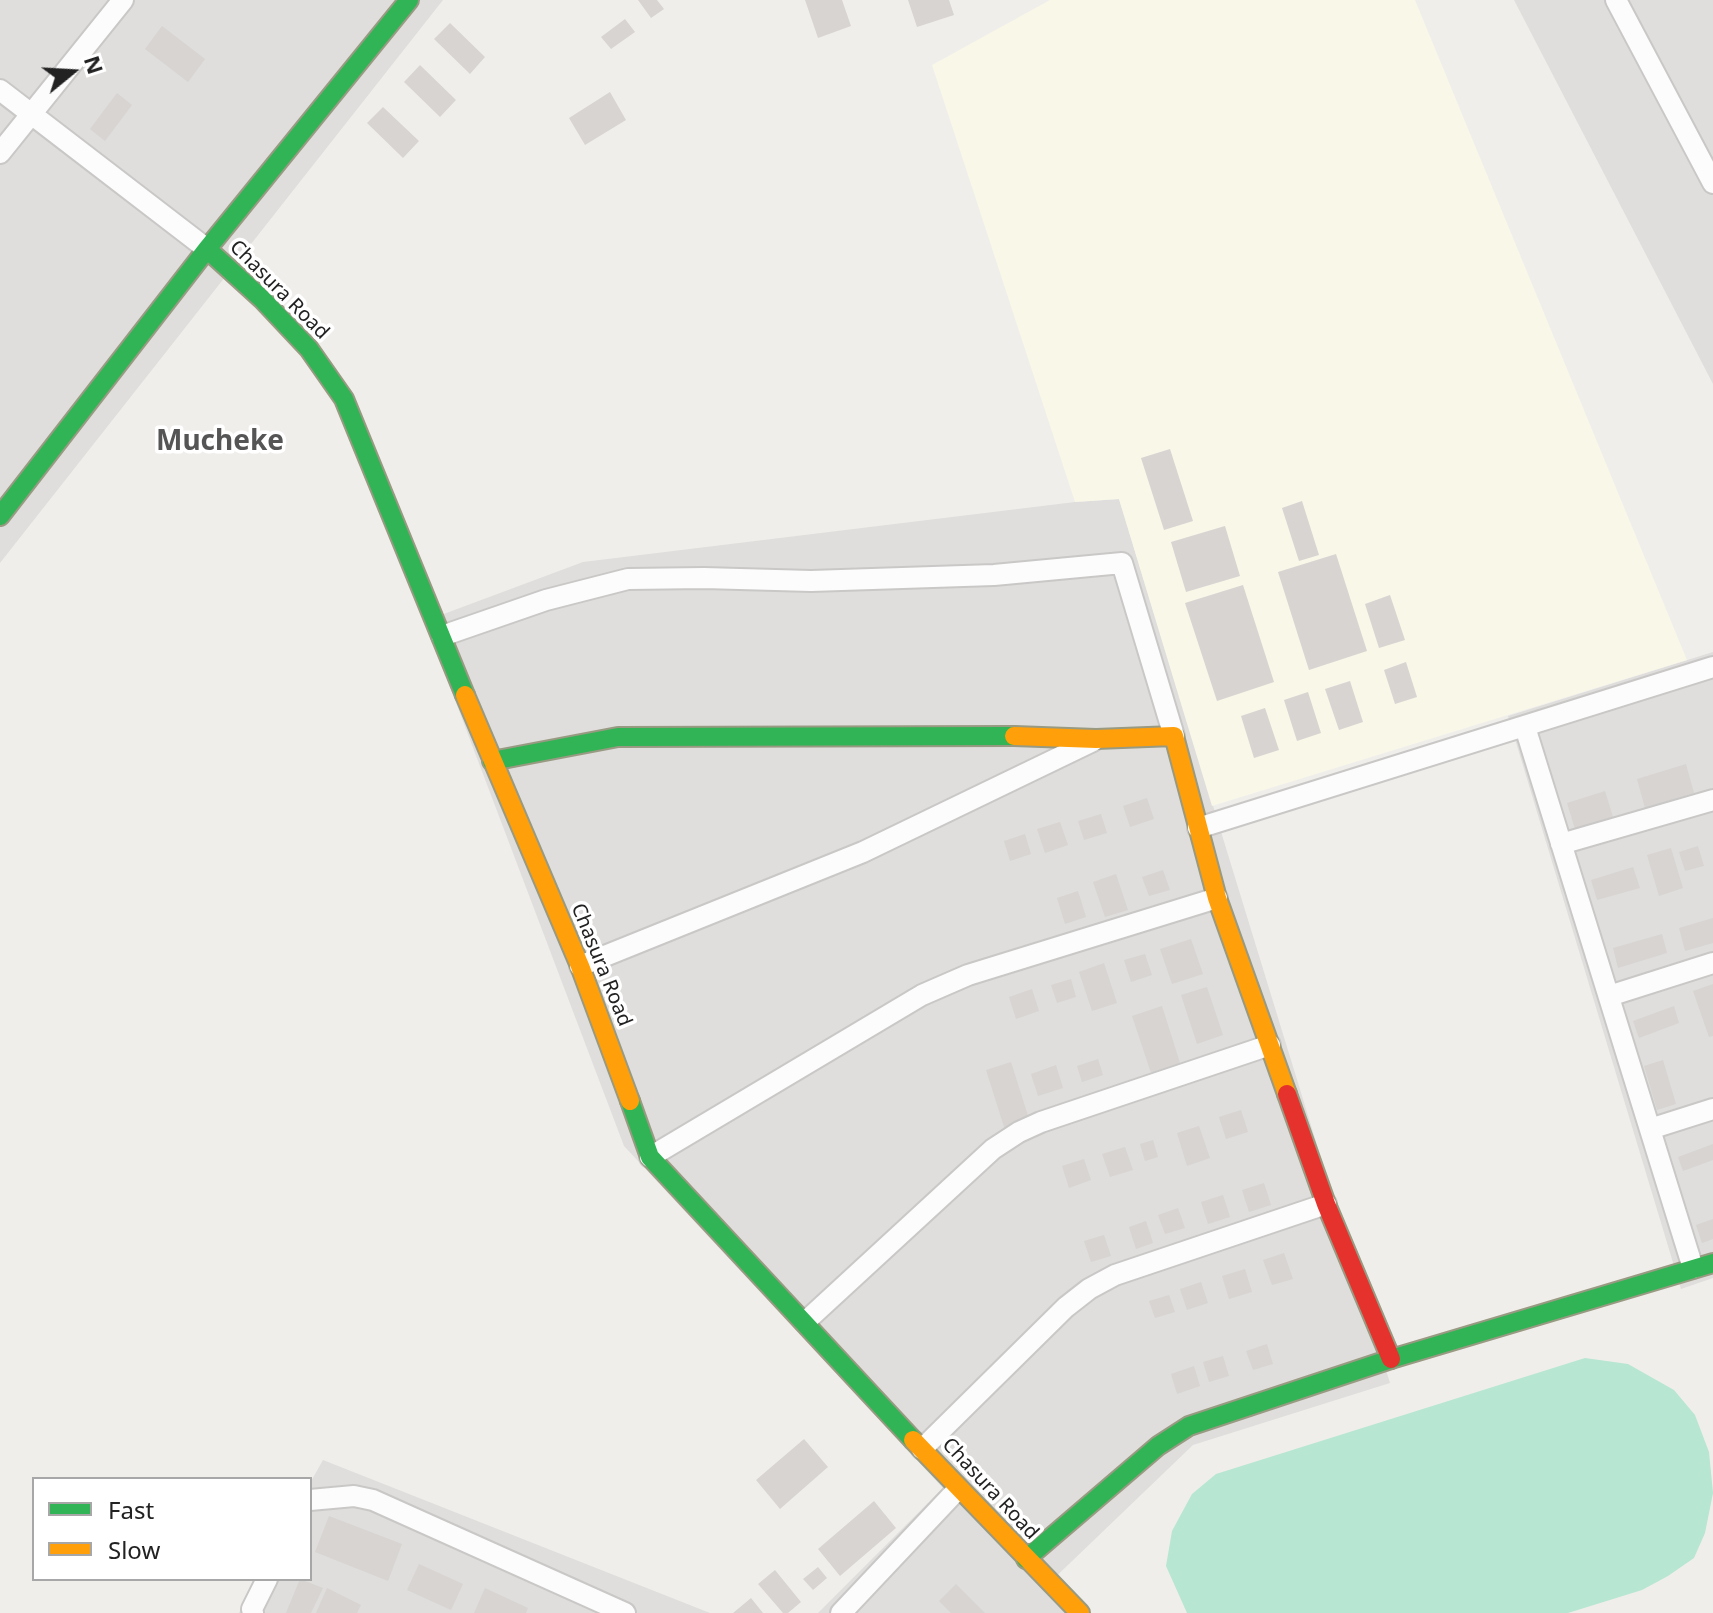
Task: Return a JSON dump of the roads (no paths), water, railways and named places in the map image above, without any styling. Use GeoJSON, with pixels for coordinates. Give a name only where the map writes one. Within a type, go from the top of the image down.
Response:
{"type":"FeatureCollection","features":[{"type":"Feature","properties":{"kind":"street"},"geometry":{"type":"LineString","coordinates":[[0,153],[123,0]]}},
{"type":"Feature","properties":{"kind":"street"},"geometry":{"type":"LineString","coordinates":[[0,516],[207,249],[409,0]]}},
{"type":"Feature","properties":{"kind":"street"},"geometry":{"type":"LineString","coordinates":[[1616,0],[1713,183]]}},
{"type":"Feature","properties":{"kind":"street"},"geometry":{"type":"LineString","coordinates":[[0,90],[207,249]]}},
{"type":"Feature","properties":{"kind":"street","name":"Chasura Road"},"geometry":{"type":"LineString","coordinates":[[207,249],[262,299],[309,349],[344,399],[492,761],[580,966],[650,1157],[958,1489],[1080,1613]]}},
{"type":"Feature","properties":{"kind":"street"},"geometry":{"type":"LineString","coordinates":[[442,636],[546,600],[628,579],[811,581],[994,575],[1122,563],[1174,736],[1217,898],[1326,1204],[1391,1359]]}},
{"type":"Feature","properties":{"kind":"street"},"geometry":{"type":"LineString","coordinates":[[1198,828],[1713,667]]}},
{"type":"Feature","properties":{"kind":"street"},"geometry":{"type":"LineString","coordinates":[[1026,1559],[1158,1446],[1189,1426],[1391,1359],[1703,1265],[1650,1129],[1525,727]]}},
{"type":"Feature","properties":{"kind":"street"},"geometry":{"type":"LineString","coordinates":[[492,761],[618,737],[981,735],[1096,739],[1174,736]]}},
{"type":"Feature","properties":{"kind":"street"},"geometry":{"type":"LineString","coordinates":[[580,966],[863,852],[1096,739]]}},
{"type":"Feature","properties":{"kind":"street"},"geometry":{"type":"LineString","coordinates":[[1561,844],[1713,800]]}},
{"type":"Feature","properties":{"kind":"street"},"geometry":{"type":"LineString","coordinates":[[650,1157],[922,995],[968,975],[1217,898]]}},
{"type":"Feature","properties":{"kind":"street"},"geometry":{"type":"LineString","coordinates":[[1609,996],[1713,963]]}},
{"type":"Feature","properties":{"kind":"street"},"geometry":{"type":"LineString","coordinates":[[805,1322],[993,1149],[1019,1132],[1270,1045]]}},
{"type":"Feature","properties":{"kind":"street"},"geometry":{"type":"LineString","coordinates":[[1650,1129],[1713,1109]]}},
{"type":"Feature","properties":{"kind":"street"},"geometry":{"type":"LineString","coordinates":[[922,1449],[1066,1307],[1089,1289],[1115,1275],[1326,1204]]}},
{"type":"Feature","properties":{"kind":"street"},"geometry":{"type":"LineString","coordinates":[[841,1613],[958,1489]]}},
{"type":"Feature","properties":{"kind":"street"},"geometry":{"type":"LineString","coordinates":[[312,1500],[354,1496],[373,1500],[625,1613]]}},
{"type":"Feature","properties":{"kind":"street"},"geometry":{"type":"LineString","coordinates":[[253,1613],[252,1609],[266,1581]]}},
{"type":"Feature","properties":{"kind":"district","name":"Mucheke"},"geometry":{"type":"Point","coordinates":[220,442]}}]}
